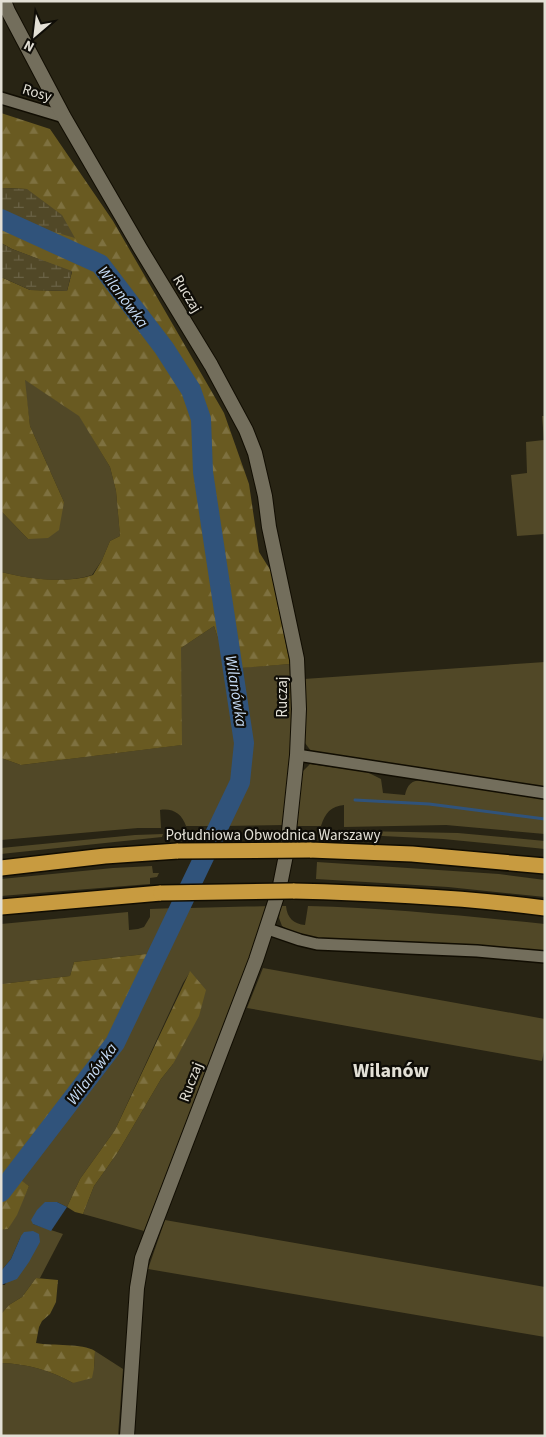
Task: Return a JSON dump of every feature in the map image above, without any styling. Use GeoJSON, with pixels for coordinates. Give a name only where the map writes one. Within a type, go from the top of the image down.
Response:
{"type":"FeatureCollection","features":[{"type":"Feature","properties":{"kind":"highway","name":"Południowa Obwodnica Warszawy"},"geometry":{"type":"LineString","coordinates":[[1,868],[105,856],[178,851],[310,850],[412,854],[545,866]]}},
{"type":"Feature","properties":{"kind":"highway"},"geometry":{"type":"LineString","coordinates":[[1,907],[160,893],[293,891],[413,895],[545,908]]}},
{"type":"Feature","properties":{"kind":"street","name":"Ruczaj"},"geometry":{"type":"LineString","coordinates":[[4,1],[64,117],[211,365],[246,430],[255,453],[265,496],[269,527],[297,659],[299,709],[297,755],[287,850],[280,890],[268,929],[142,1258],[137,1288],[127,1436]]}},
{"type":"Feature","properties":{"kind":"street","name":"Rosy"},"geometry":{"type":"LineString","coordinates":[[1,98],[64,117]]}},
{"type":"Feature","properties":{"kind":"street"},"geometry":{"type":"LineString","coordinates":[[297,755],[545,794]]}},
{"type":"Feature","properties":{"kind":"street"},"geometry":{"type":"LineString","coordinates":[[268,929],[317,944],[467,951],[545,957]]}},
{"type":"Feature","properties":{"kind":"green space"},"geometry":{"type":"Polygon","coordinates":[[[1,113],[50,129],[113,221],[224,413],[249,484],[259,552],[271,571],[290,664],[228,669],[214,626],[181,648],[182,745],[21,765],[1,758],[1,572],[47,580],[82,578],[93,575],[110,541],[120,536],[116,491],[110,467],[79,416],[25,380],[30,426],[64,502],[59,530],[48,538],[28,539],[1,511],[1,277],[30,290],[67,291],[72,272],[1,243],[1,220],[16,221],[27,189],[1,188],[1,113]]]}},
{"type":"Feature","properties":{"kind":"green space"},"geometry":{"type":"Polygon","coordinates":[[[1,188],[27,189],[62,215],[75,238],[16,221],[1,220],[1,188]]]}},
{"type":"Feature","properties":{"kind":"green space"},"geometry":{"type":"Polygon","coordinates":[[[1,243],[12,249],[72,271],[67,291],[30,290],[1,277],[1,243]]]}},
{"type":"Feature","properties":{"kind":"green space"},"geometry":{"type":"Polygon","coordinates":[[[24,379],[79,415],[110,467],[116,491],[120,536],[110,541],[102,560],[92,575],[81,578],[47,580],[1,572],[1,511],[28,539],[64,502],[30,426],[24,379]]]}},
{"type":"Feature","properties":{"kind":"green space"},"geometry":{"type":"Polygon","coordinates":[[[542,416],[545,416],[545,534],[517,536],[511,475],[527,473],[526,442],[544,440],[542,416]]]}},
{"type":"Feature","properties":{"kind":"green space"},"geometry":{"type":"Polygon","coordinates":[[[214,626],[228,669],[239,751],[236,772],[213,826],[186,826],[182,818],[173,811],[160,810],[161,828],[138,828],[1,840],[1,758],[21,765],[181,745],[181,648],[214,626]]]}},
{"type":"Feature","properties":{"kind":"green space"},"geometry":{"type":"Polygon","coordinates":[[[545,662],[545,789],[317,753],[311,751],[305,743],[304,679],[545,662]]]}},
{"type":"Feature","properties":{"kind":"green space"},"geometry":{"type":"Polygon","coordinates":[[[290,664],[293,753],[285,825],[224,826],[242,788],[247,772],[249,752],[237,668],[290,664]]]}},
{"type":"Feature","properties":{"kind":"green space"},"geometry":{"type":"Polygon","coordinates":[[[310,764],[367,772],[381,779],[383,793],[405,795],[407,788],[411,784],[422,780],[545,798],[545,834],[446,825],[344,827],[344,805],[329,811],[324,817],[321,826],[294,826],[301,773],[310,764]]]}},
{"type":"Feature","properties":{"kind":"green space"},"geometry":{"type":"Polygon","coordinates":[[[360,831],[458,833],[545,841],[545,849],[443,839],[342,834],[360,831]]]}},
{"type":"Feature","properties":{"kind":"green space"},"geometry":{"type":"Polygon","coordinates":[[[163,834],[162,837],[1,854],[1,848],[163,834]]]}},
{"type":"Feature","properties":{"kind":"green space"},"geometry":{"type":"Polygon","coordinates":[[[317,862],[499,874],[545,880],[545,897],[448,887],[316,879],[317,862]]]}},
{"type":"Feature","properties":{"kind":"green space"},"geometry":{"type":"Polygon","coordinates":[[[152,866],[153,873],[159,873],[157,877],[150,878],[150,884],[1,896],[1,879],[152,866]]]}},
{"type":"Feature","properties":{"kind":"green space"},"geometry":{"type":"Polygon","coordinates":[[[271,906],[144,1231],[83,1214],[94,1186],[118,1152],[161,1079],[173,1064],[190,972],[183,983],[115,1130],[80,1179],[67,1207],[57,1202],[33,1224],[63,1234],[40,1278],[36,1278],[22,1297],[9,1305],[1,1314],[1,1285],[5,1285],[21,1236],[11,1259],[1,1271],[1,1230],[8,1229],[29,1186],[18,1179],[134,1021],[163,953],[189,908],[271,906]]]}},
{"type":"Feature","properties":{"kind":"green space"},"geometry":{"type":"Polygon","coordinates":[[[281,906],[286,906],[292,920],[305,925],[308,906],[397,910],[545,924],[545,952],[436,944],[324,940],[295,933],[282,926],[279,918],[281,906]]]}},
{"type":"Feature","properties":{"kind":"green space"},"geometry":{"type":"Polygon","coordinates":[[[176,908],[155,953],[74,962],[70,976],[1,984],[1,924],[128,912],[129,930],[144,927],[150,917],[150,909],[176,908]]]}},
{"type":"Feature","properties":{"kind":"green space"},"geometry":{"type":"Polygon","coordinates":[[[163,953],[134,1021],[18,1178],[29,1186],[17,1215],[8,1229],[1,1230],[1,984],[70,976],[74,962],[163,953]]]}},
{"type":"Feature","properties":{"kind":"green space"},"geometry":{"type":"Polygon","coordinates":[[[263,968],[545,1019],[545,1046],[542,1061],[247,1008],[263,968]]]}},
{"type":"Feature","properties":{"kind":"green space"},"geometry":{"type":"Polygon","coordinates":[[[190,971],[206,990],[199,1016],[173,1064],[161,1079],[118,1152],[94,1186],[83,1214],[75,1212],[67,1207],[80,1179],[115,1130],[190,971]]]}},
{"type":"Feature","properties":{"kind":"green space"},"geometry":{"type":"Polygon","coordinates":[[[165,1220],[545,1287],[545,1337],[148,1269],[165,1220]]]}},
{"type":"Feature","properties":{"kind":"green space"},"geometry":{"type":"Polygon","coordinates":[[[36,1278],[58,1280],[56,1302],[50,1314],[42,1321],[39,1327],[36,1343],[83,1347],[95,1351],[92,1378],[73,1383],[38,1368],[1,1363],[1,1314],[9,1305],[22,1297],[36,1278]]]}},
{"type":"Feature","properties":{"kind":"green space"},"geometry":{"type":"Polygon","coordinates":[[[95,1351],[123,1369],[118,1436],[1,1436],[1,1363],[38,1368],[73,1383],[94,1368],[95,1351]]]}},
{"type":"Feature","properties":{"kind":"water"},"geometry":{"type":"Polygon","coordinates":[[[45,1202],[57,1202],[67,1207],[51,1231],[33,1224],[31,1220],[45,1202]]]}},
{"type":"Feature","properties":{"kind":"water"},"geometry":{"type":"Polygon","coordinates":[[[33,1231],[39,1234],[40,1242],[29,1262],[17,1279],[1,1285],[1,1271],[11,1259],[21,1236],[24,1232],[33,1231]]]}},
{"type":"Feature","properties":{"kind":"waterway","name":"Wilanówka"},"geometry":{"type":"LineString","coordinates":[[1,219],[100,264],[164,348],[191,390],[201,419],[203,472],[244,743],[240,782],[115,1043],[1,1192]]}},
{"type":"Feature","properties":{"kind":"waterway"},"geometry":{"type":"LineString","coordinates":[[355,800],[429,804],[545,819]]}},
{"type":"Feature","properties":{"kind":"district","name":"Wilanów"},"geometry":{"type":"Point","coordinates":[391,1071]}}]}
